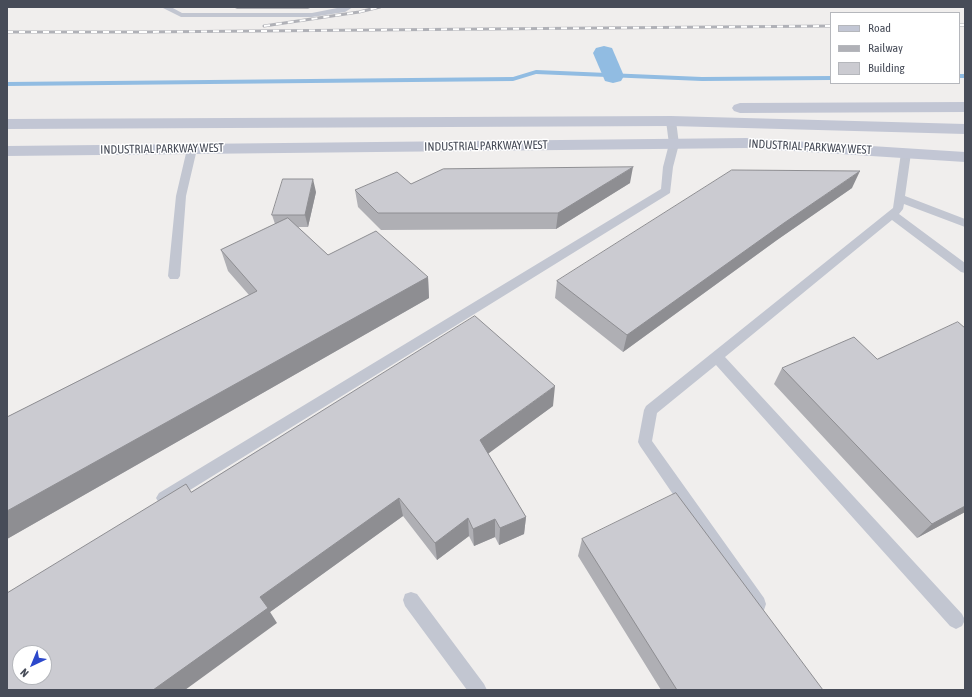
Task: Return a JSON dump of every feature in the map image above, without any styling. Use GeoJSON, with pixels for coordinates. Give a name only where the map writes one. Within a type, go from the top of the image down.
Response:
{"type":"FeatureCollection","features":[{"type":"Feature","properties":{"kind":"main road"},"geometry":{"type":"LineString","coordinates":[[399,122],[447,108],[965,107]]}},
{"type":"Feature","properties":{"kind":"main road","name":"INDUSTRIAL PARKWAY WEST"},"geometry":{"type":"LineString","coordinates":[[7,124],[671,121],[965,129]]}},
{"type":"Feature","properties":{"kind":"main road","name":"INDUSTRIAL PARKWAY WEST"},"geometry":{"type":"LineString","coordinates":[[7,151],[746,143],[965,157]]}},
{"type":"Feature","properties":{"kind":"lane"},"geometry":{"type":"LineString","coordinates":[[165,7],[181,15],[304,15],[342,10],[349,7]]}},
{"type":"Feature","properties":{"kind":"lane"},"geometry":{"type":"LineString","coordinates":[[150,507],[666,191],[668,167],[674,144],[671,121]]}},
{"type":"Feature","properties":{"kind":"lane"},"geometry":{"type":"LineString","coordinates":[[174,276],[181,196],[192,148]]}},
{"type":"Feature","properties":{"kind":"lane"},"geometry":{"type":"LineString","coordinates":[[768,618],[645,442],[651,410],[898,209],[906,153]]}},
{"type":"Feature","properties":{"kind":"lane"},"geometry":{"type":"LineString","coordinates":[[899,198],[965,223]]}},
{"type":"Feature","properties":{"kind":"lane"},"geometry":{"type":"LineString","coordinates":[[892,214],[965,269]]}},
{"type":"Feature","properties":{"kind":"lane"},"geometry":{"type":"LineString","coordinates":[[717,357],[956,620]]}},
{"type":"Feature","properties":{"kind":"lane"},"geometry":{"type":"LineString","coordinates":[[411,600],[478,690]]}},
{"type":"Feature","properties":{"kind":"building"},"geometry":{"type":"Polygon","coordinates":[[[633,167],[558,213],[378,213],[355,190],[397,172],[411,184],[443,169],[633,167]]]}},
{"type":"Feature","properties":{"kind":"building"},"geometry":{"type":"Polygon","coordinates":[[[732,170],[860,171],[784,223],[627,335],[557,281],[732,170]]]}},
{"type":"Feature","properties":{"kind":"building"},"geometry":{"type":"Polygon","coordinates":[[[283,179],[313,179],[305,215],[272,215],[283,179]]]}},
{"type":"Feature","properties":{"kind":"building"},"geometry":{"type":"Polygon","coordinates":[[[288,218],[328,255],[376,231],[428,277],[7,511],[7,417],[257,291],[221,250],[288,218]]]}},
{"type":"Feature","properties":{"kind":"building"},"geometry":{"type":"Polygon","coordinates":[[[475,316],[555,386],[480,440],[526,517],[500,528],[495,519],[473,529],[468,518],[435,543],[399,498],[260,597],[268,608],[153,690],[7,690],[7,593],[186,484],[191,492],[475,316]]]}},
{"type":"Feature","properties":{"kind":"building"},"geometry":{"type":"Polygon","coordinates":[[[958,322],[965,328],[965,506],[932,524],[782,368],[854,337],[877,359],[958,322]]]}},
{"type":"Feature","properties":{"kind":"building"},"geometry":{"type":"Polygon","coordinates":[[[676,493],[823,690],[677,690],[582,539],[676,493]]]}},
{"type":"Feature","properties":{"kind":"waterway"},"geometry":{"type":"LineString","coordinates":[[604,53],[613,76]]}},
{"type":"Feature","properties":{"kind":"waterway"},"geometry":{"type":"LineString","coordinates":[[7,84],[513,79],[536,72],[702,79],[830,78]]}},
{"type":"Feature","properties":{"kind":"waterway"},"geometry":{"type":"LineString","coordinates":[[960,76],[965,76]]}},
{"type":"Feature","properties":{"kind":"railway"},"geometry":{"type":"LineString","coordinates":[[264,26],[359,12],[380,7]]}},
{"type":"Feature","properties":{"kind":"railway"},"geometry":{"type":"LineString","coordinates":[[960,25],[965,25]]}},
{"type":"Feature","properties":{"kind":"railway"},"geometry":{"type":"LineString","coordinates":[[141,32],[830,26]]}},
{"type":"Feature","properties":{"kind":"railway"},"geometry":{"type":"LineString","coordinates":[[7,32],[141,32]]}},
{"type":"Feature","properties":{"kind":"railway"},"geometry":{"type":"LineString","coordinates":[[141,32],[146,32]]}}]}
